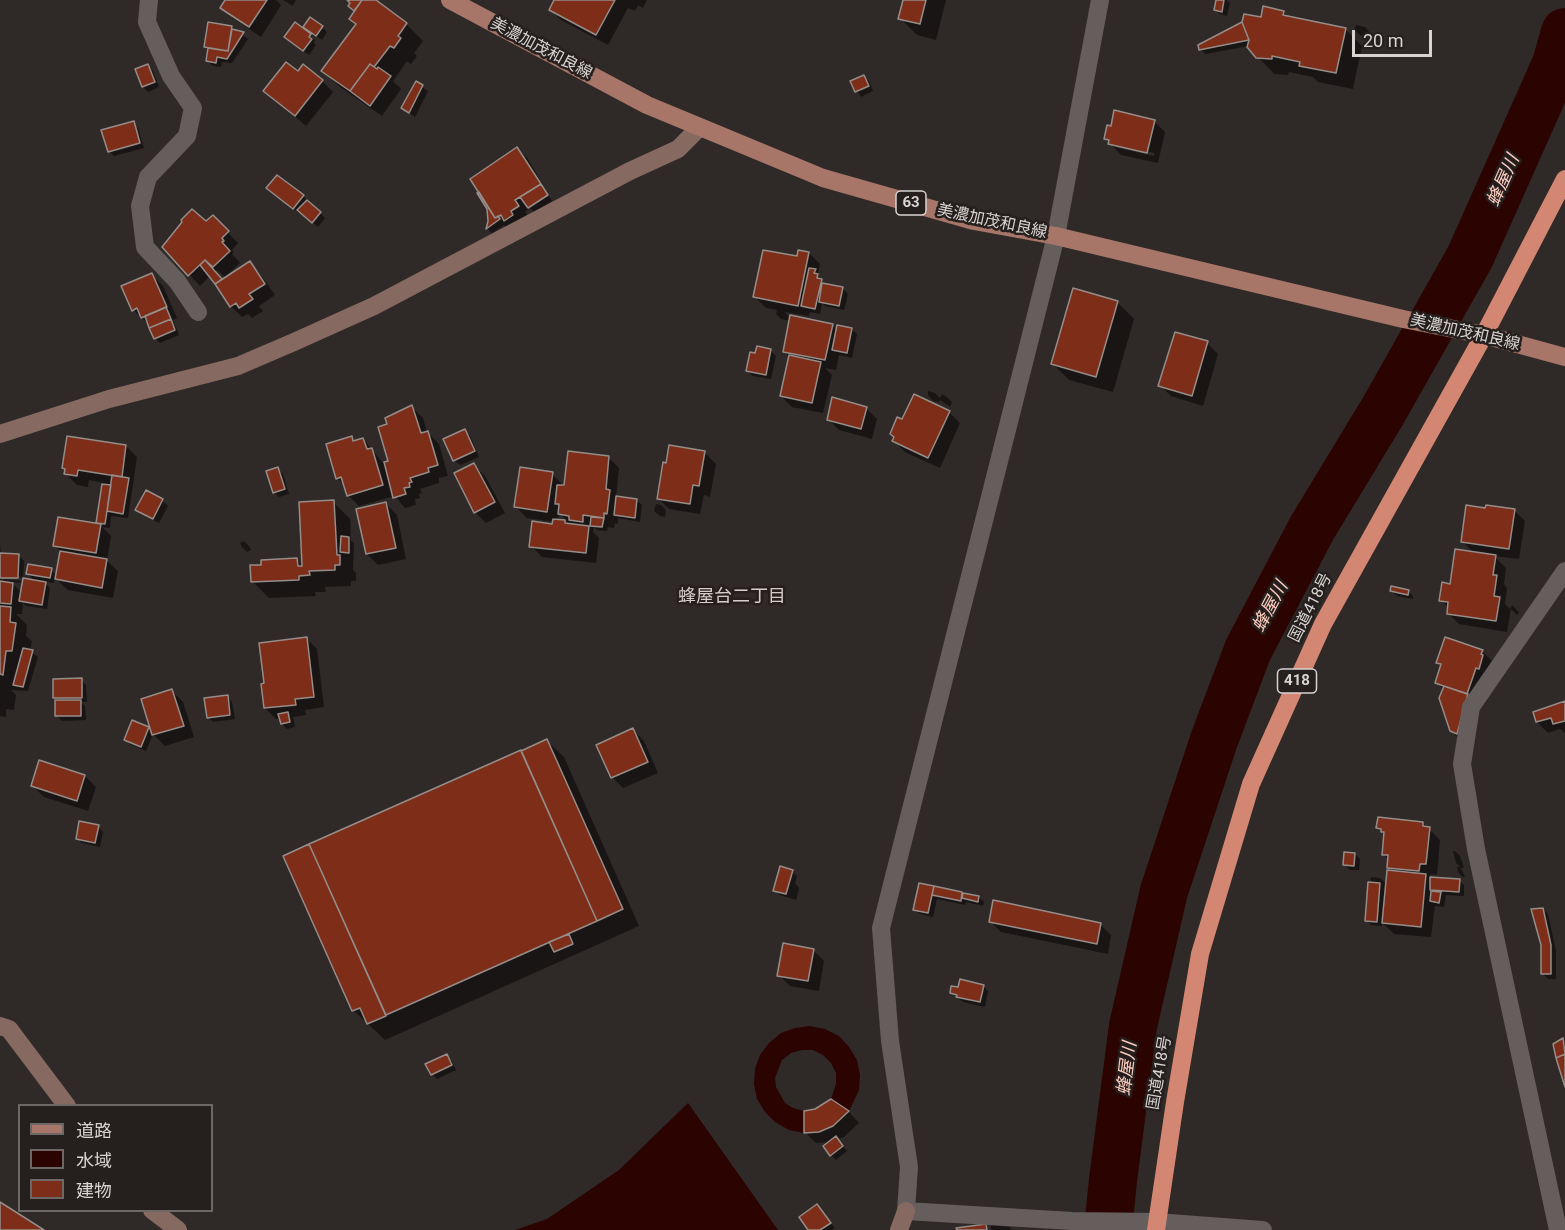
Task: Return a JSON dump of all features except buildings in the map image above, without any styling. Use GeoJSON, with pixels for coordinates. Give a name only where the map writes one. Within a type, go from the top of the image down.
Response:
{"type":"FeatureCollection","features":[{"type":"Feature","properties":{"kind":"highway","name":"国道418号"},"geometry":{"type":"LineString","coordinates":[[1156,1226],[1200,954],[1251,784],[1323,624],[1484,335],[1565,179]]}},
{"type":"Feature","properties":{"kind":"main road","name":"美濃加茂和良線"},"geometry":{"type":"LineString","coordinates":[[450,0],[647,105],[823,178],[974,221],[1056,236],[1403,320],[1484,335],[1565,357]]}},
{"type":"Feature","properties":{"kind":"street"},"geometry":{"type":"LineString","coordinates":[[149,0],[147,22],[171,76],[193,108],[187,136],[148,177],[140,206],[145,247],[177,281],[198,312]]}},
{"type":"Feature","properties":{"kind":"street"},"geometry":{"type":"LineString","coordinates":[[899,1230],[906,1211],[909,1167],[890,1041],[881,928],[1056,236],[1100,0]]}},
{"type":"Feature","properties":{"kind":"street"},"geometry":{"type":"LineString","coordinates":[[0,434],[109,399],[238,366],[294,342],[374,306],[630,171],[678,149],[699,128]]}},
{"type":"Feature","properties":{"kind":"street"},"geometry":{"type":"LineString","coordinates":[[1558,1230],[1476,849],[1462,764],[1471,707],[1565,571]]}},
{"type":"Feature","properties":{"kind":"street"},"geometry":{"type":"LineString","coordinates":[[0,1026],[9,1029],[65,1104]]}},
{"type":"Feature","properties":{"kind":"street"},"geometry":{"type":"LineString","coordinates":[[906,1211],[1263,1230]]}},
{"type":"Feature","properties":{"kind":"street"},"geometry":{"type":"LineString","coordinates":[[155,1212],[178,1230]]}},
{"type":"Feature","properties":{"kind":"water"},"geometry":{"type":"Polygon","coordinates":[[[810,1026],[825,1029],[839,1036],[857,1060],[860,1075],[859,1090],[849,1111],[831,1099],[836,1084],[836,1073],[831,1063],[823,1055],[813,1050],[802,1050],[791,1053],[782,1060],[775,1078],[776,1087],[785,1103],[804,1111],[804,1133],[789,1130],[775,1122],[757,1099],[754,1084],[755,1069],[760,1055],[769,1043],[781,1033],[810,1026]]]}},
{"type":"Feature","properties":{"kind":"water"},"geometry":{"type":"Polygon","coordinates":[[[688,1103],[778,1230],[515,1230],[547,1219],[619,1170],[688,1103]]]}},
{"type":"Feature","properties":{"kind":"waterway","name":"蜂屋川"},"geometry":{"type":"LineString","coordinates":[[1108,1230],[1133,1026],[1164,891],[1214,740],[1248,650],[1312,528],[1383,411],[1470,257],[1556,64],[1565,32]]}},
{"type":"Feature","properties":{"kind":"district","name":"蜂屋台二丁目"},"geometry":{"type":"Point","coordinates":[732,597]}}]}
